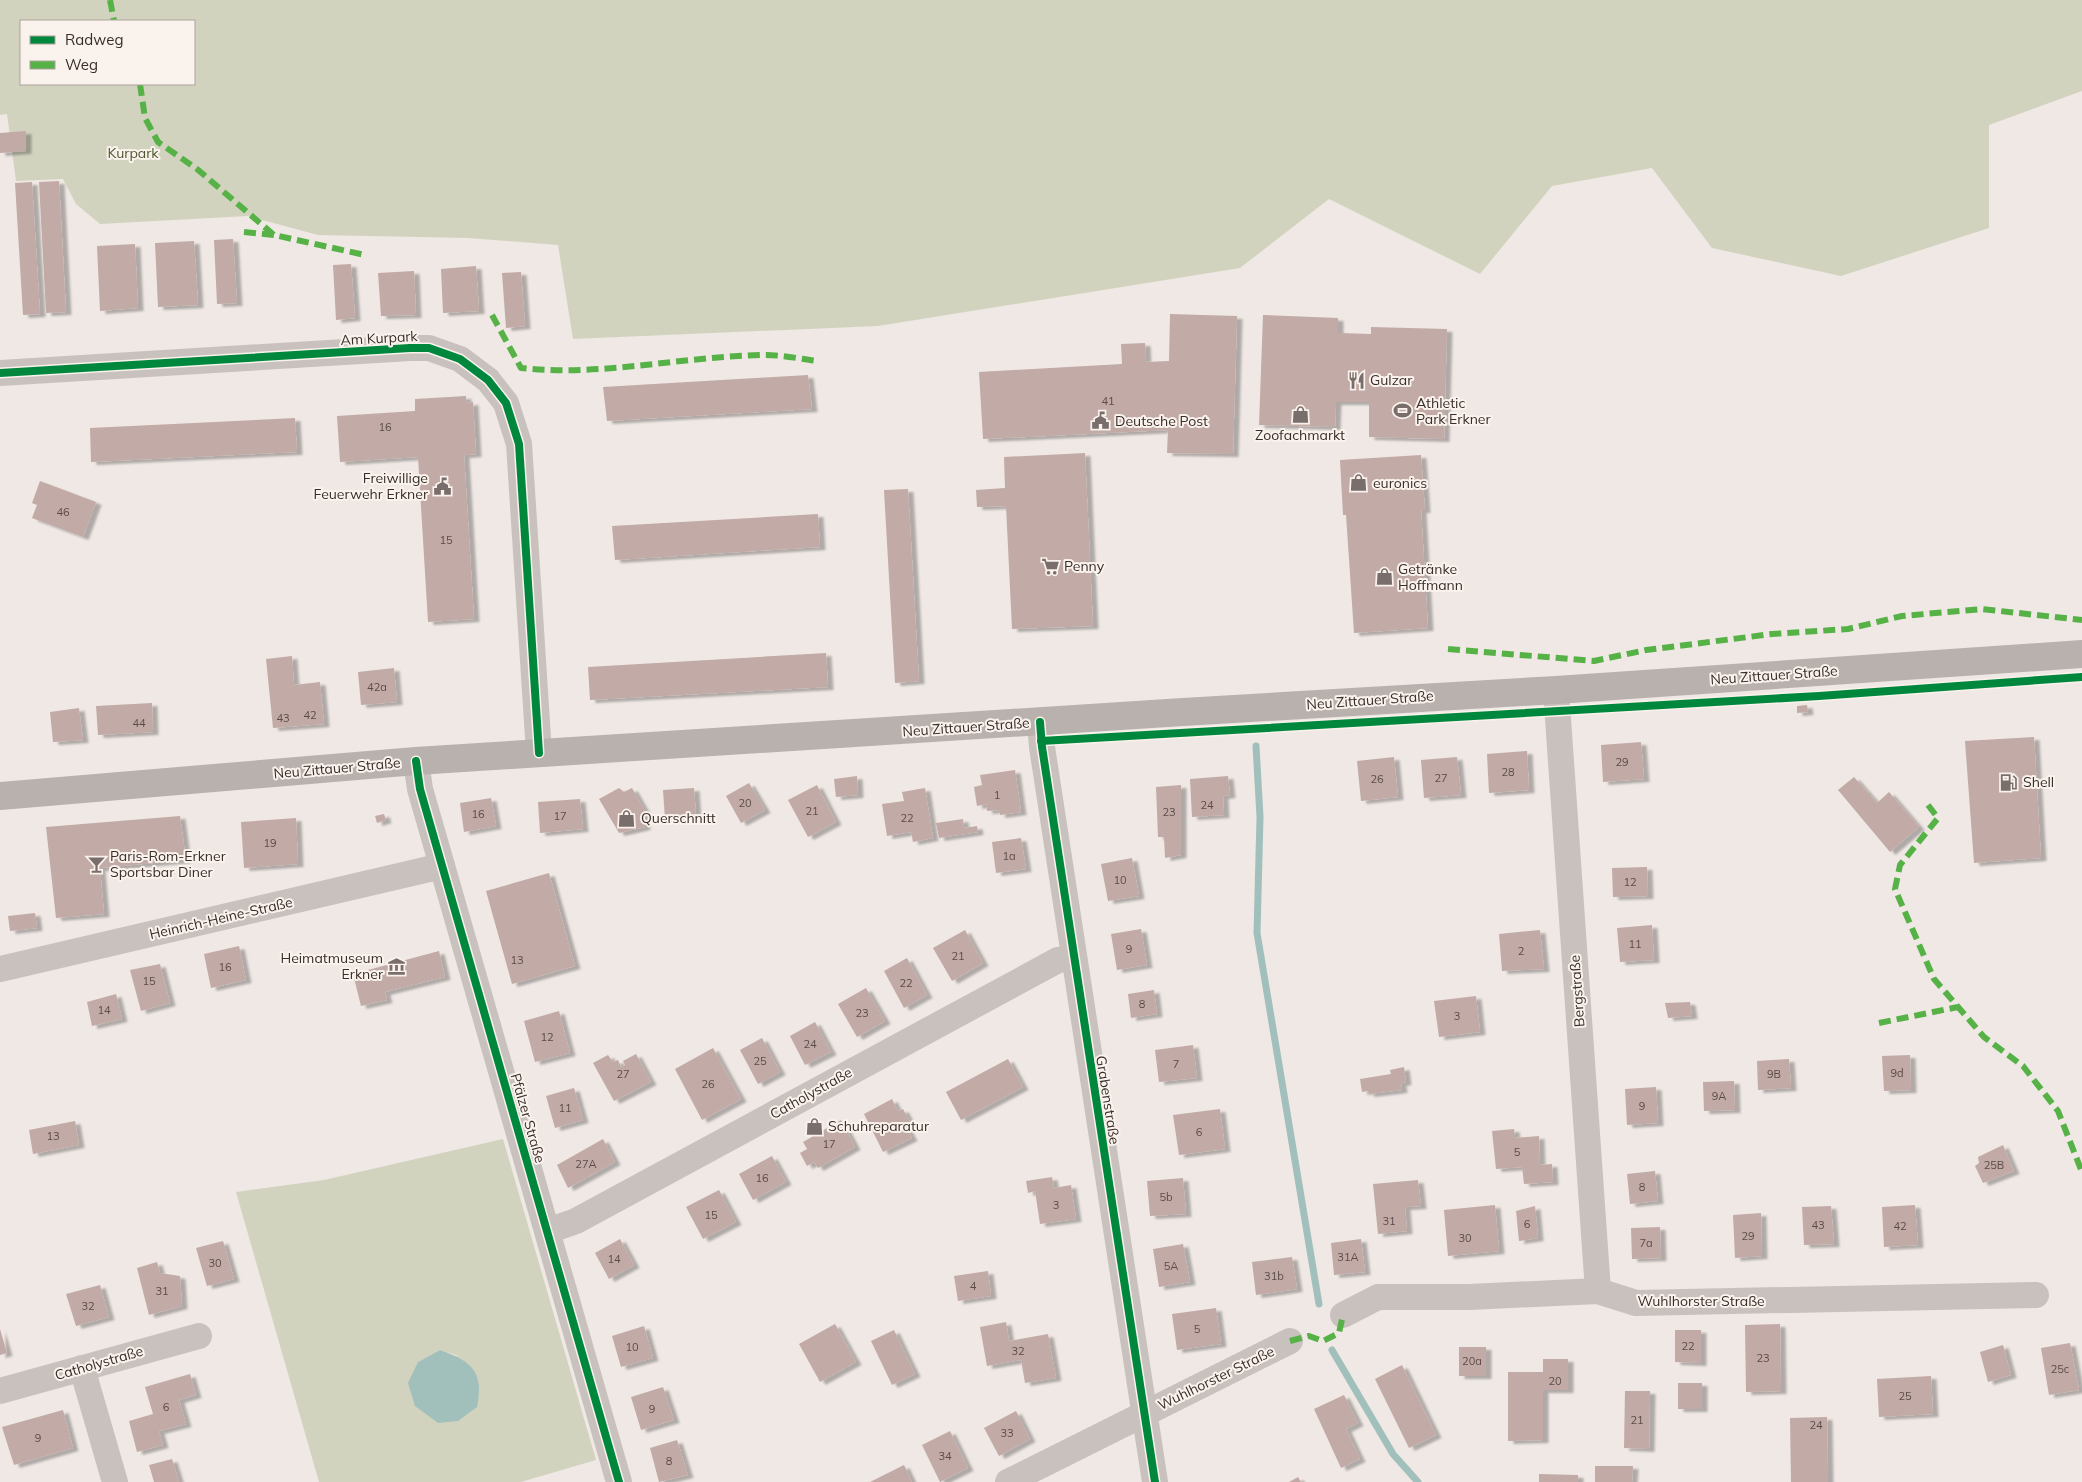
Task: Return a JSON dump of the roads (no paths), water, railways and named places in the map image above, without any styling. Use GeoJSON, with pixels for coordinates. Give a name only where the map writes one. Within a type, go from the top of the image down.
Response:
{"type":"FeatureCollection","features":[{"type":"Feature","properties":{"kind":"main road","name":"Neu Zittauer Straße"},"geometry":{"type":"LineString","coordinates":[[0,796],[416,761],[1556,690],[2082,654]]}},
{"type":"Feature","properties":{"kind":"street","name":"Am Kurpark"},"geometry":{"type":"LineString","coordinates":[[0,373],[410,348],[429,348],[460,359],[488,380],[506,403],[519,444],[539,753]]}},
{"type":"Feature","properties":{"kind":"street","name":"Bergstraße"},"geometry":{"type":"LineString","coordinates":[[1556,690],[1598,1291]]}},
{"type":"Feature","properties":{"kind":"street","name":"Grabenstraße"},"geometry":{"type":"LineString","coordinates":[[1040,722],[1042,747],[1155,1482]]}},
{"type":"Feature","properties":{"kind":"street","name":"Pfälzer Straße"},"geometry":{"type":"LineString","coordinates":[[416,761],[420,789],[619,1482]]}},
{"type":"Feature","properties":{"kind":"street","name":"Heinrich-Heine-Straße"},"geometry":{"type":"LineString","coordinates":[[0,969],[442,866]]}},
{"type":"Feature","properties":{"kind":"street","name":"Catholystraße"},"geometry":{"type":"LineString","coordinates":[[548,1231],[576,1221],[1058,960],[1074,958]]}},
{"type":"Feature","properties":{"kind":"street","name":"Wuhlhorster Straße"},"geometry":{"type":"LineString","coordinates":[[1343,1315],[1378,1297],[1598,1291],[1636,1302],[2036,1295]]}},
{"type":"Feature","properties":{"kind":"street","name":"Catholystraße"},"geometry":{"type":"LineString","coordinates":[[0,1391],[199,1336]]}},
{"type":"Feature","properties":{"kind":"street","name":"Wuhlhorster Straße"},"geometry":{"type":"LineString","coordinates":[[1008,1482],[1290,1341]]}},
{"type":"Feature","properties":{"kind":"street"},"geometry":{"type":"LineString","coordinates":[[82,1368],[115,1482]]}},
{"type":"Feature","properties":{"kind":"water"},"geometry":{"type":"Polygon","coordinates":[[[440,1350],[468,1364],[477,1376],[479,1395],[477,1407],[458,1421],[438,1423],[415,1406],[408,1383],[418,1362],[440,1350]]]}},
{"type":"Feature","properties":{"kind":"waterway"},"geometry":{"type":"LineString","coordinates":[[1256,746],[1260,817],[1257,933],[1319,1304]]}},
{"type":"Feature","properties":{"kind":"waterway"},"geometry":{"type":"LineString","coordinates":[[1332,1350],[1393,1454],[1418,1482]]}},
{"type":"Feature","properties":{"kind":"place","name":"Gulzar"},"geometry":{"type":"Point","coordinates":[1356,380]}},
{"type":"Feature","properties":{"kind":"place","name":"Athletic Park Erkner"},"geometry":{"type":"Point","coordinates":[1402,411]}},
{"type":"Feature","properties":{"kind":"place","name":"Zoofachmarkt"},"geometry":{"type":"Point","coordinates":[1300,415]}},
{"type":"Feature","properties":{"kind":"place","name":"Deutsche Post"},"geometry":{"type":"Point","coordinates":[1101,421]}},
{"type":"Feature","properties":{"kind":"place","name":"euronics"},"geometry":{"type":"Point","coordinates":[1359,483]}},
{"type":"Feature","properties":{"kind":"place","name":"Freiwillige Feuerwehr Erkner"},"geometry":{"type":"Point","coordinates":[442,486]}},
{"type":"Feature","properties":{"kind":"place","name":"Penny"},"geometry":{"type":"Point","coordinates":[1050,566]}},
{"type":"Feature","properties":{"kind":"place","name":"Getränke Hoffmann"},"geometry":{"type":"Point","coordinates":[1384,577]}},
{"type":"Feature","properties":{"kind":"place","name":"Shell"},"geometry":{"type":"Point","coordinates":[2009,782]}},
{"type":"Feature","properties":{"kind":"place","name":"Querschnitt"},"geometry":{"type":"Point","coordinates":[627,818]}},
{"type":"Feature","properties":{"kind":"place","name":"Paris-Rom-Erkner Sportsbar Diner"},"geometry":{"type":"Point","coordinates":[96,864]}},
{"type":"Feature","properties":{"kind":"place","name":"Heimatmuseum Erkner"},"geometry":{"type":"Point","coordinates":[397,966]}},
{"type":"Feature","properties":{"kind":"place","name":"Schuhreparatur"},"geometry":{"type":"Point","coordinates":[814,1126]}},
{"type":"Feature","properties":{"kind":"park label","name":"Kurpark"},"geometry":{"type":"Point","coordinates":[133,153]}}]}
